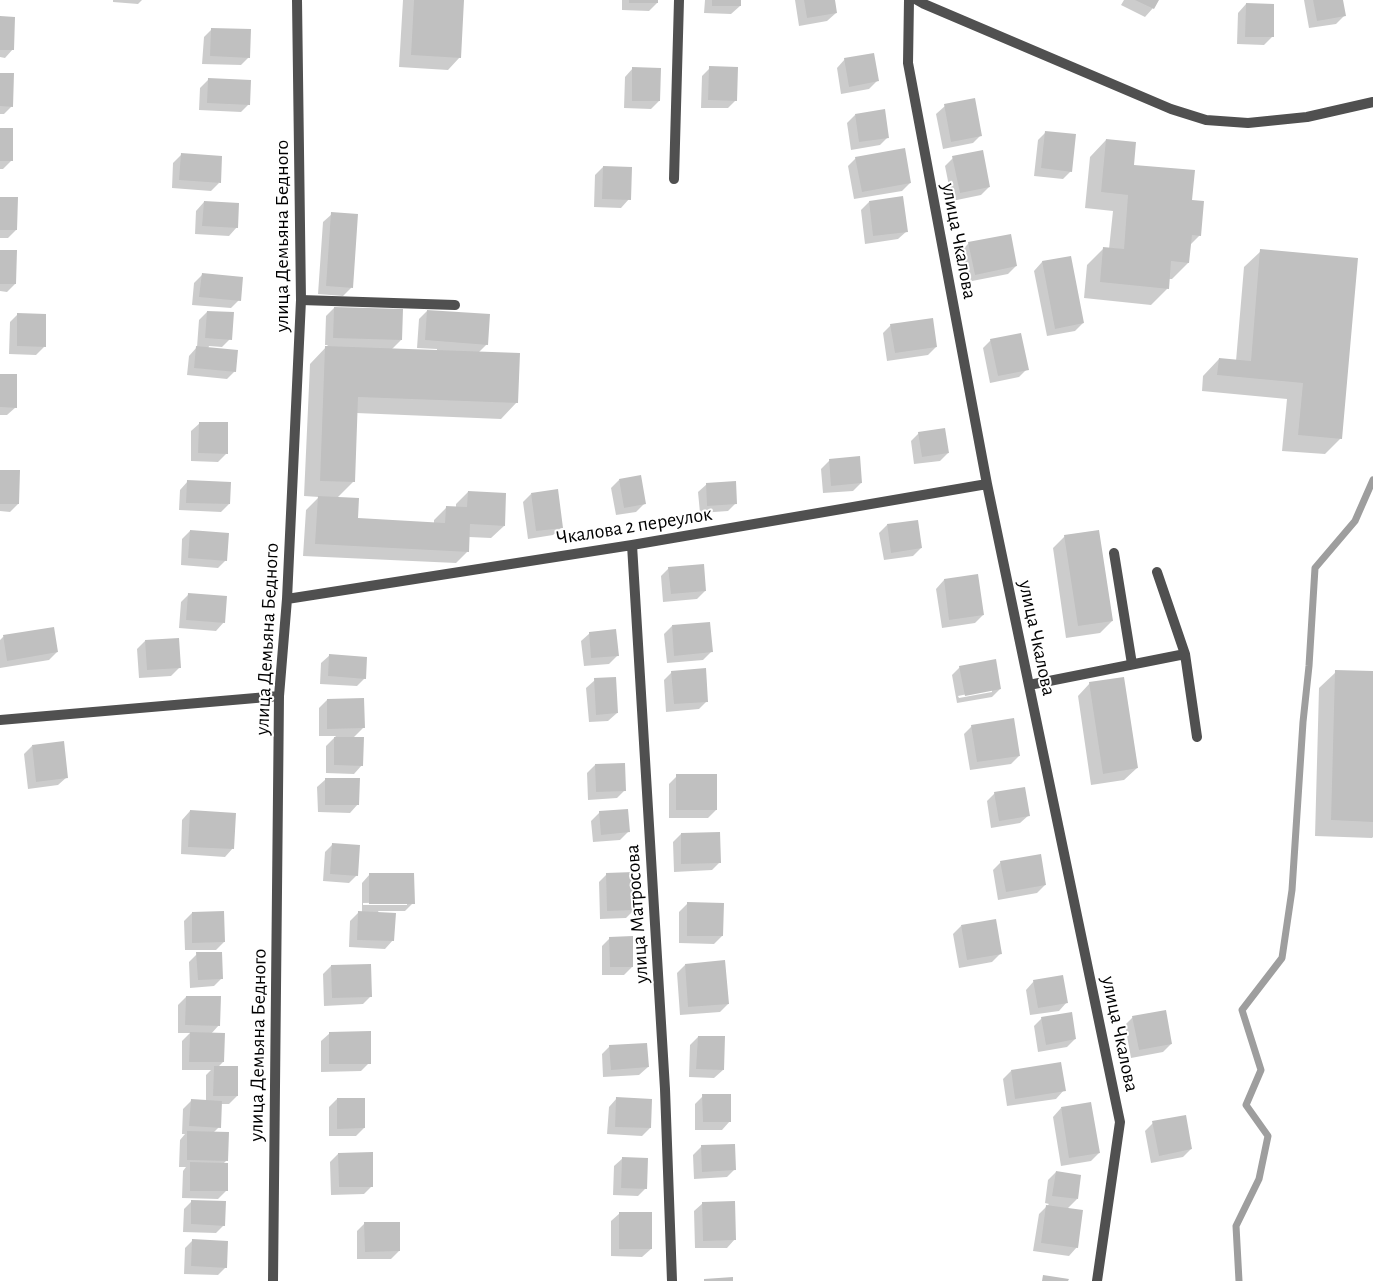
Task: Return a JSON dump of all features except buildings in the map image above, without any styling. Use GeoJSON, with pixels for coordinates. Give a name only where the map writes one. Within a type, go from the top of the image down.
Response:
{"type":"FeatureCollection","features":[{"type":"Feature","properties":{"kind":"street","name":"улица Демьяна Бедного"},"geometry":{"type":"LineString","coordinates":[[273,1281],[279,696],[287,599],[301,300],[297,0]]}},
{"type":"Feature","properties":{"kind":"street"},"geometry":{"type":"LineString","coordinates":[[674,179],[679,0]]}},
{"type":"Feature","properties":{"kind":"street","name":"улица Чкалова"},"geometry":{"type":"LineString","coordinates":[[909,0],[908,63],[987,484],[1120,1122],[1097,1281]]}},
{"type":"Feature","properties":{"kind":"street"},"geometry":{"type":"LineString","coordinates":[[922,1],[1171,109],[1206,120],[1248,124],[1306,117],[1373,102]]}},
{"type":"Feature","properties":{"kind":"street"},"geometry":{"type":"LineString","coordinates":[[301,300],[455,305]]}},
{"type":"Feature","properties":{"kind":"street","name":"Чкалова 2 переулок"},"geometry":{"type":"LineString","coordinates":[[287,599],[632,545],[987,484]]}},
{"type":"Feature","properties":{"kind":"street","name":"улица Матросова"},"geometry":{"type":"LineString","coordinates":[[632,545],[665,1089],[672,1281]]}},
{"type":"Feature","properties":{"kind":"street"},"geometry":{"type":"LineString","coordinates":[[1114,553],[1132,664]]}},
{"type":"Feature","properties":{"kind":"street"},"geometry":{"type":"LineString","coordinates":[[1157,572],[1185,654],[1197,737]]}},
{"type":"Feature","properties":{"kind":"street"},"geometry":{"type":"LineString","coordinates":[[1029,685],[1185,654]]}},
{"type":"Feature","properties":{"kind":"street"},"geometry":{"type":"LineString","coordinates":[[0,720],[279,696]]}},
{"type":"Feature","properties":{"kind":"waterway"},"geometry":{"type":"LineString","coordinates":[[1239,1281],[1236,1226],[1259,1179],[1268,1136],[1246,1105],[1261,1070],[1242,1010],[1282,958],[1292,890],[1315,568],[1355,521],[1373,480]]}}]}
